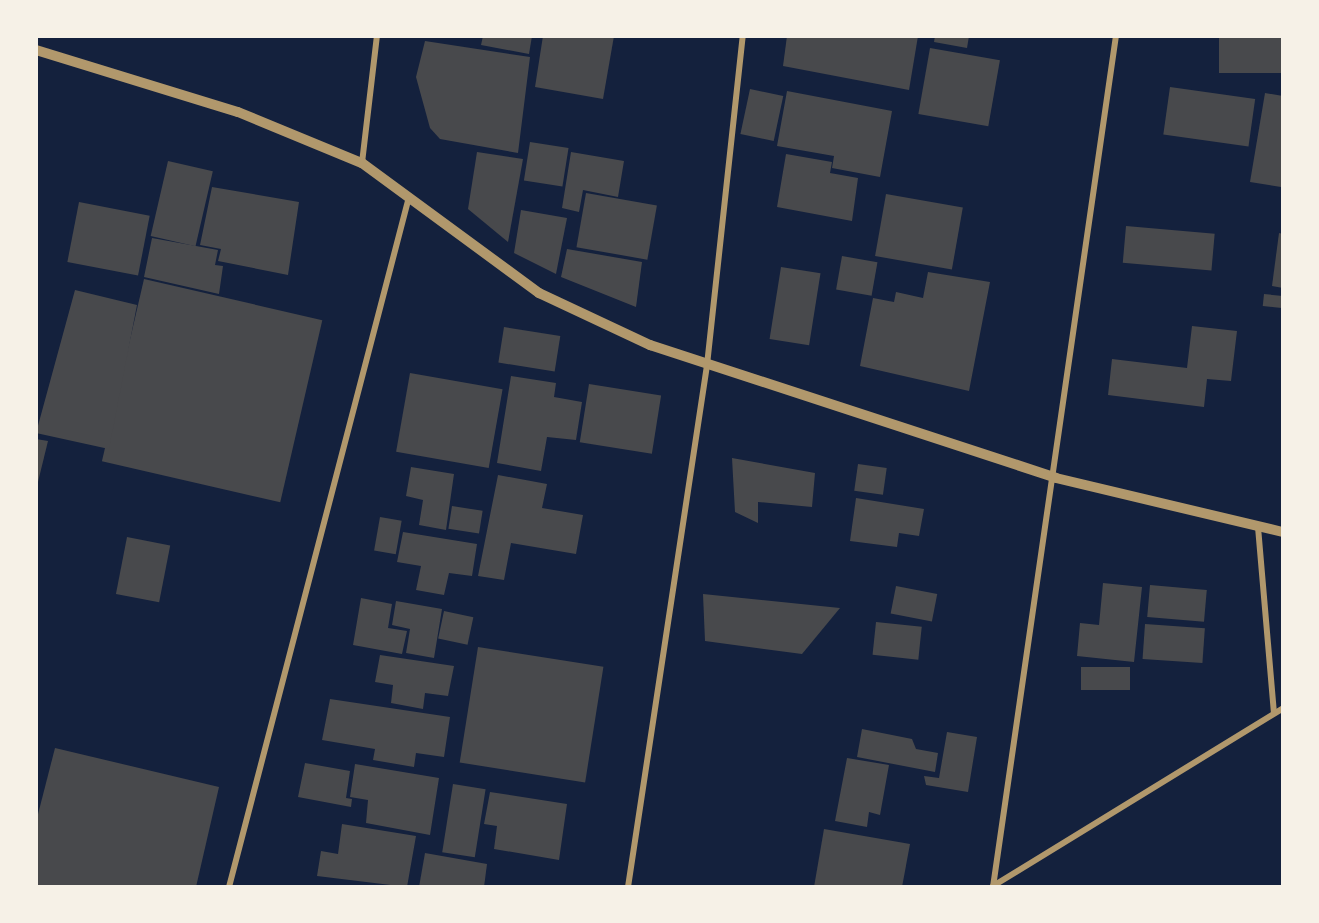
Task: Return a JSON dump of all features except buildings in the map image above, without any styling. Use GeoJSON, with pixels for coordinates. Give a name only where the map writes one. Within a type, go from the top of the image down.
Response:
{"type":"FeatureCollection","features":[{"type":"Feature","properties":{"kind":"street"},"geometry":{"type":"LineString","coordinates":[[362,163],[377,36]]}},
{"type":"Feature","properties":{"kind":"street"},"geometry":{"type":"LineString","coordinates":[[628,887],[707,365],[743,36]]}},
{"type":"Feature","properties":{"kind":"street"},"geometry":{"type":"LineString","coordinates":[[993,886],[1056,478],[1116,36]]}},
{"type":"Feature","properties":{"kind":"street"},"geometry":{"type":"LineString","coordinates":[[36,50],[238,112],[362,163],[410,194],[539,293],[594,322],[707,365],[1056,478],[1283,532]]}},
{"type":"Feature","properties":{"kind":"street"},"geometry":{"type":"LineString","coordinates":[[229,887],[410,194]]}},
{"type":"Feature","properties":{"kind":"street"},"geometry":{"type":"LineString","coordinates":[[1258,527],[1274,712]]}},
{"type":"Feature","properties":{"kind":"street"},"geometry":{"type":"LineString","coordinates":[[993,886],[1283,708]]}}]}
